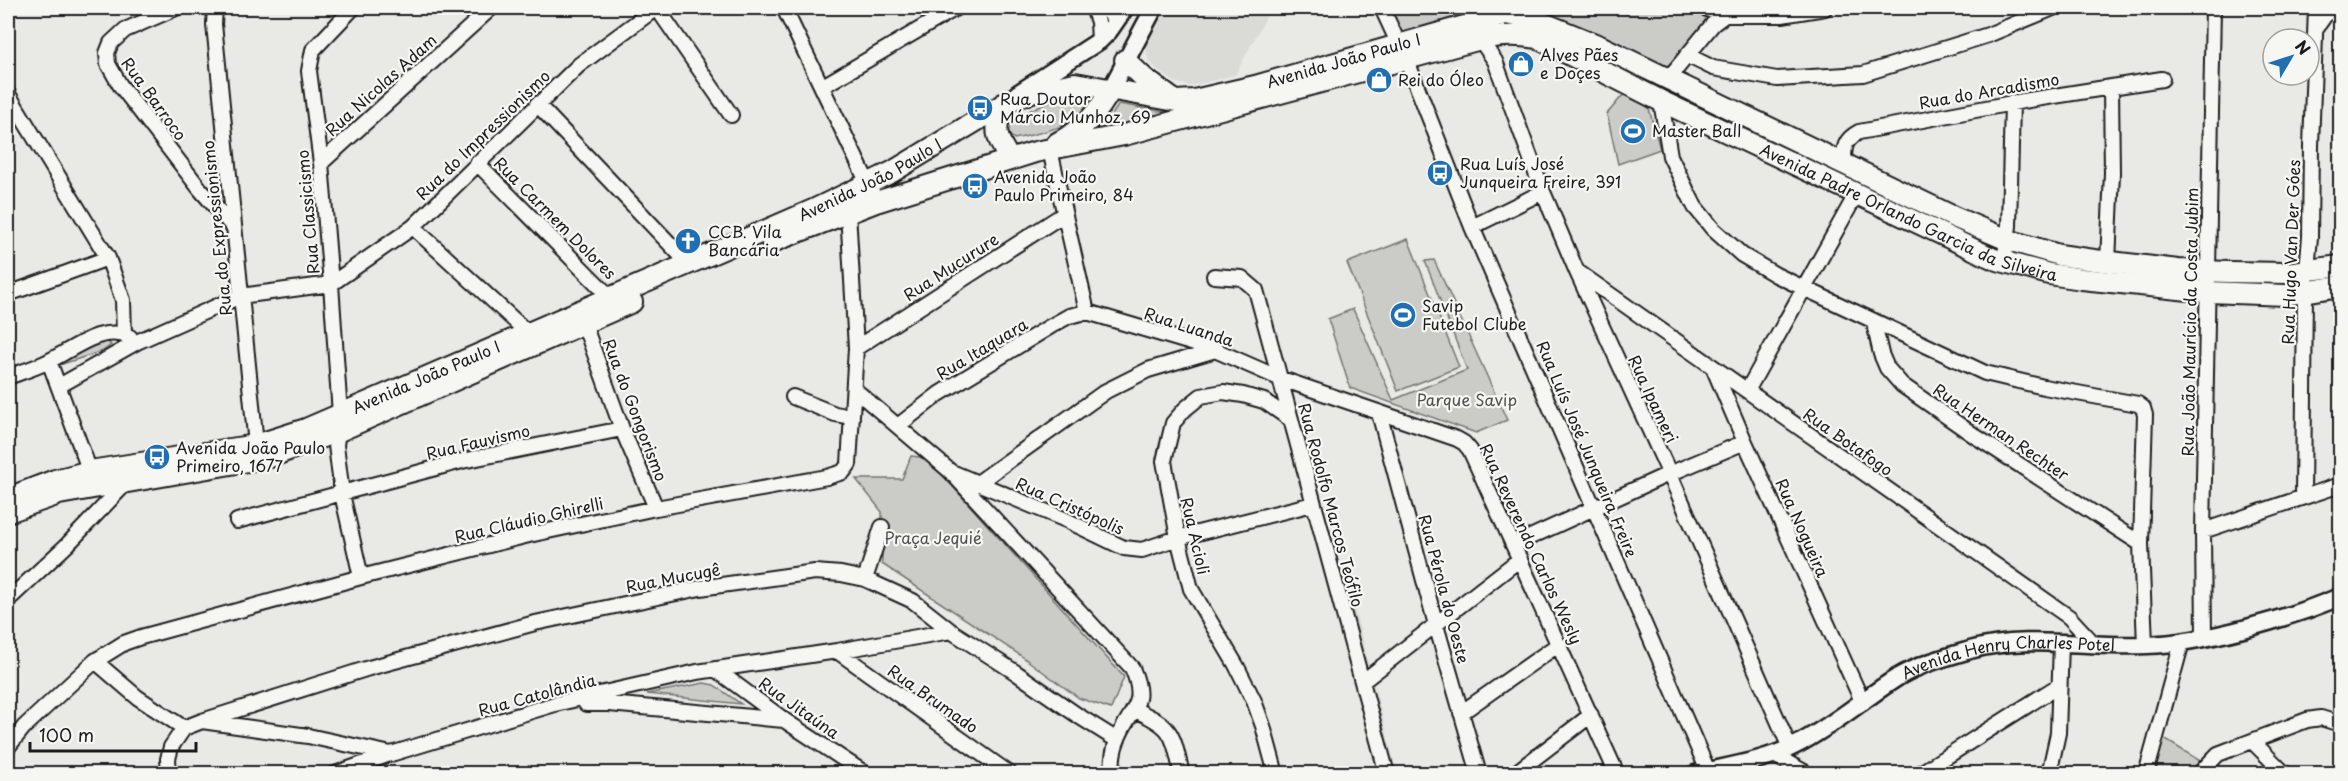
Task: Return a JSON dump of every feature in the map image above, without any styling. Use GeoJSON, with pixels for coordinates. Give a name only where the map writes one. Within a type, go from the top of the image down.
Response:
{"type":"FeatureCollection","features":[{"type":"Feature","properties":{"kind":"main road","name":"Avenida João Paulo I"},"geometry":{"type":"LineString","coordinates":[[8,498],[55,480],[92,479],[127,482],[264,459],[528,333],[610,297],[872,193],[1043,151],[1124,135],[1469,33],[1506,11]]}},
{"type":"Feature","properties":{"kind":"main road","name":"Avenida Padre Orlando Garcia da Silveira"},"geometry":{"type":"LineString","coordinates":[[1506,11],[1536,20],[1600,46],[1993,235],[2008,240],[2059,255],[2208,271],[2286,273],[2340,266]]}},
{"type":"Feature","properties":{"kind":"main road","name":"Avenida João Paulo I"},"geometry":{"type":"LineString","coordinates":[[1469,33],[1501,34]]}},
{"type":"Feature","properties":{"kind":"main road","name":"Avenida Padre Orlando Garcia da Silveira"},"geometry":{"type":"LineString","coordinates":[[1501,34],[1537,38],[1661,101],[1994,259],[2049,274],[2208,292],[2269,295],[2340,286]]}},
{"type":"Feature","properties":{"kind":"main road","name":"Avenida João Paulo I"},"geometry":{"type":"LineString","coordinates":[[8,512],[59,494],[92,479],[256,446],[339,423],[584,324],[680,280],[848,212],[915,159],[1006,102],[1034,91],[1075,83],[1176,101],[1194,100],[1402,52]]}},
{"type":"Feature","properties":{"kind":"main road"},"geometry":{"type":"LineString","coordinates":[[1125,60],[1144,78],[1176,101]]}},
{"type":"Feature","properties":{"kind":"main road"},"geometry":{"type":"LineString","coordinates":[[1043,151],[1074,134],[1086,124],[1097,112],[1111,89]]}},
{"type":"Feature","properties":{"kind":"main road"},"geometry":{"type":"LineString","coordinates":[[1006,102],[996,132],[1000,145],[1010,159]]}},
{"type":"Feature","properties":{"kind":"main road"},"geometry":{"type":"LineString","coordinates":[[202,470],[239,459],[253,451],[256,446]]}},
{"type":"Feature","properties":{"kind":"street","name":"Rua Barroco"},"geometry":{"type":"LineString","coordinates":[[176,8],[125,30],[111,43],[107,53],[108,64],[120,85],[233,227]]}},
{"type":"Feature","properties":{"kind":"street","name":"Rua do Expressionismo"},"geometry":{"type":"LineString","coordinates":[[215,8],[214,24],[233,227],[256,446]]}},
{"type":"Feature","properties":{"kind":"street","name":"Rua Classicismo"},"geometry":{"type":"LineString","coordinates":[[353,8],[313,50],[309,86],[321,163],[331,284],[339,423],[336,445],[342,494],[361,577]]}},
{"type":"Feature","properties":{"kind":"street","name":"Rua Nicolas Adam"},"geometry":{"type":"LineString","coordinates":[[321,163],[490,8]]}},
{"type":"Feature","properties":{"kind":"street","name":"Rua do Impressionismo"},"geometry":{"type":"LineString","coordinates":[[331,284],[413,227],[579,65],[657,8]]}},
{"type":"Feature","properties":{"kind":"street"},"geometry":{"type":"LineString","coordinates":[[657,8],[731,115]]}},
{"type":"Feature","properties":{"kind":"street"},"geometry":{"type":"LineString","coordinates":[[784,8],[872,193]]}},
{"type":"Feature","properties":{"kind":"street"},"geometry":{"type":"LineString","coordinates":[[823,86],[956,8]]}},
{"type":"Feature","properties":{"kind":"street"},"geometry":{"type":"LineString","coordinates":[[1093,8],[1098,22],[1099,41]]}},
{"type":"Feature","properties":{"kind":"street"},"geometry":{"type":"LineString","coordinates":[[1106,8],[1116,22],[1122,38],[1125,60]]}},
{"type":"Feature","properties":{"kind":"street"},"geometry":{"type":"LineString","coordinates":[[1006,102],[1033,82],[1099,41],[1125,8]]}},
{"type":"Feature","properties":{"kind":"street"},"geometry":{"type":"LineString","coordinates":[[1132,8],[1138,18],[1151,12]]}},
{"type":"Feature","properties":{"kind":"street","name":"Rua Luís José Junqueira Freire"},"geometry":{"type":"LineString","coordinates":[[1382,8],[1472,227],[1594,508],[1702,772]]}},
{"type":"Feature","properties":{"kind":"street"},"geometry":{"type":"LineString","coordinates":[[1704,8],[1725,15],[1782,15],[1825,8]]}},
{"type":"Feature","properties":{"kind":"street"},"geometry":{"type":"LineString","coordinates":[[1687,55],[1713,68],[1777,79],[1863,74],[1988,35],[2053,8]]}},
{"type":"Feature","properties":{"kind":"street","name":"Rua João Maurício da Costa Jubim"},"geometry":{"type":"LineString","coordinates":[[2204,638],[2213,8]]}},
{"type":"Feature","properties":{"kind":"street","name":"Rua Hugo Van Der Góes"},"geometry":{"type":"LineString","coordinates":[[2315,27],[2316,8]]}},
{"type":"Feature","properties":{"kind":"street"},"geometry":{"type":"LineString","coordinates":[[2316,27],[2330,8]]}},
{"type":"Feature","properties":{"kind":"street"},"geometry":{"type":"LineString","coordinates":[[1495,61],[1496,46],[1506,11]]}},
{"type":"Feature","properties":{"kind":"street"},"geometry":{"type":"LineString","coordinates":[[1111,89],[1151,12]]}},
{"type":"Feature","properties":{"kind":"street"},"geometry":{"type":"LineString","coordinates":[[1668,79],[1713,24],[1725,15]]}},
{"type":"Feature","properties":{"kind":"street","name":"Rua Ipameri"},"geometry":{"type":"LineString","coordinates":[[1469,33],[1484,45],[1495,61],[1577,272],[1670,474],[1790,748]]}},
{"type":"Feature","properties":{"kind":"street","name":"Rua do Arcadismo"},"geometry":{"type":"LineString","coordinates":[[1844,163],[1844,149],[1849,137],[1859,132],[2012,103],[2162,79]]}},
{"type":"Feature","properties":{"kind":"street"},"geometry":{"type":"LineString","coordinates":[[2108,262],[2112,173],[2111,87]]}},
{"type":"Feature","properties":{"kind":"street","name":"Rua Hugo Van Der Góes"},"geometry":{"type":"LineString","coordinates":[[2303,497],[2305,292],[2310,237],[2313,87]]}},
{"type":"Feature","properties":{"kind":"street"},"geometry":{"type":"LineString","coordinates":[[8,94],[108,258],[123,300],[124,334]]}},
{"type":"Feature","properties":{"kind":"street"},"geometry":{"type":"LineString","coordinates":[[1661,101],[1670,156],[1695,207],[1713,229],[1742,255],[1803,289],[1985,373],[2140,405],[2145,415],[2141,544],[2145,645]]}},
{"type":"Feature","properties":{"kind":"street"},"geometry":{"type":"LineString","coordinates":[[2004,262],[2008,240],[2012,103]]}},
{"type":"Feature","properties":{"kind":"street"},"geometry":{"type":"LineString","coordinates":[[537,104],[689,264]]}},
{"type":"Feature","properties":{"kind":"street"},"geometry":{"type":"LineString","coordinates":[[1043,151],[1064,214],[1087,312]]}},
{"type":"Feature","properties":{"kind":"street","name":"Rua Carmem Dolores"},"geometry":{"type":"LineString","coordinates":[[477,163],[610,297]]}},
{"type":"Feature","properties":{"kind":"street"},"geometry":{"type":"LineString","coordinates":[[1472,227],[1544,192]]}},
{"type":"Feature","properties":{"kind":"street"},"geometry":{"type":"LineString","coordinates":[[1748,391],[1857,193]]}},
{"type":"Feature","properties":{"kind":"street","name":"Rua Cláudio Ghirelli"},"geometry":{"type":"LineString","coordinates":[[8,747],[24,728],[95,661],[116,647],[141,637],[361,577],[529,535],[843,472],[849,464],[856,348],[848,212]]}},
{"type":"Feature","properties":{"kind":"street","name":"Rua Mucurure"},"geometry":{"type":"LineString","coordinates":[[856,348],[1064,214]]}},
{"type":"Feature","properties":{"kind":"street"},"geometry":{"type":"LineString","coordinates":[[413,227],[528,333]]}},
{"type":"Feature","properties":{"kind":"street"},"geometry":{"type":"LineString","coordinates":[[10,290],[108,258]]}},
{"type":"Feature","properties":{"kind":"street","name":"Rua Botafogo"},"geometry":{"type":"LineString","coordinates":[[1577,272],[2069,617],[2094,644]]}},
{"type":"Feature","properties":{"kind":"street","name":"Rua Rodolfo Marcos Teófilo"},"geometry":{"type":"LineString","coordinates":[[1214,276],[1242,278],[1255,288],[1387,774]]}},
{"type":"Feature","properties":{"kind":"street"},"geometry":{"type":"LineString","coordinates":[[59,386],[139,341],[240,296],[331,284]]}},
{"type":"Feature","properties":{"kind":"street","name":"Rua Luanda"},"geometry":{"type":"LineString","coordinates":[[1087,312],[1215,350],[1279,378]]}},
{"type":"Feature","properties":{"kind":"street","name":"Rua Itaquara"},"geometry":{"type":"LineString","coordinates":[[899,425],[939,394],[1051,326],[1069,316],[1087,312]]}},
{"type":"Feature","properties":{"kind":"street","name":"Rua Herman Rechter"},"geometry":{"type":"LineString","coordinates":[[1874,323],[1881,354],[1887,368],[1902,385],[1975,436],[2141,544]]}},
{"type":"Feature","properties":{"kind":"street","name":"Rua do Gongorismo"},"geometry":{"type":"LineString","coordinates":[[584,324],[622,429],[656,508]]}},
{"type":"Feature","properties":{"kind":"street"},"geometry":{"type":"LineString","coordinates":[[8,377],[49,361],[78,343],[108,334],[124,334],[139,341]]}},
{"type":"Feature","properties":{"kind":"street"},"geometry":{"type":"LineString","coordinates":[[979,483],[1106,391],[1148,370],[1215,350]]}},
{"type":"Feature","properties":{"kind":"street"},"geometry":{"type":"LineString","coordinates":[[49,361],[92,479]]}},
{"type":"Feature","properties":{"kind":"street","name":"Rua Nogueira"},"geometry":{"type":"LineString","coordinates":[[1712,365],[1863,703]]}},
{"type":"Feature","properties":{"kind":"street","name":"Rua Reverendo Carlos Wesly"},"geometry":{"type":"LineString","coordinates":[[1279,378],[1464,443],[1520,559],[1617,774]]}},
{"type":"Feature","properties":{"kind":"street"},"geometry":{"type":"LineString","coordinates":[[854,389],[899,425],[950,471],[1132,668],[1138,682],[1139,697],[1135,710],[1117,740],[1112,774]]}},
{"type":"Feature","properties":{"kind":"street","name":"Rua Acioli"},"geometry":{"type":"LineString","coordinates":[[1276,774],[1254,700],[1191,589],[1178,538],[1164,461],[1173,423],[1201,396],[1223,392],[1264,401],[1290,419]]}},
{"type":"Feature","properties":{"kind":"street"},"geometry":{"type":"LineString","coordinates":[[794,396],[835,414],[852,417]]}},
{"type":"Feature","properties":{"kind":"street","name":"Rua Pérola do Oeste"},"geometry":{"type":"LineString","coordinates":[[1378,413],[1479,774]]}},
{"type":"Feature","properties":{"kind":"street","name":"Rua Fauvismo"},"geometry":{"type":"LineString","coordinates":[[237,521],[462,461],[622,429]]}},
{"type":"Feature","properties":{"kind":"street"},"geometry":{"type":"LineString","coordinates":[[1513,545],[1745,442]]}},
{"type":"Feature","properties":{"kind":"street","name":"Rua Cristópolis"},"geometry":{"type":"LineString","coordinates":[[950,471],[1124,548],[1142,550],[1178,538],[1313,504]]}},
{"type":"Feature","properties":{"kind":"street"},"geometry":{"type":"LineString","coordinates":[[8,600],[67,545],[127,482]]}},
{"type":"Feature","properties":{"kind":"street"},"geometry":{"type":"LineString","coordinates":[[2204,531],[2340,485]]}},
{"type":"Feature","properties":{"kind":"street"},"geometry":{"type":"LineString","coordinates":[[865,579],[882,527]]}},
{"type":"Feature","properties":{"kind":"street"},"geometry":{"type":"LineString","coordinates":[[1362,682],[1520,559]]}},
{"type":"Feature","properties":{"kind":"street","name":"Rua Mucugê"},"geometry":{"type":"LineString","coordinates":[[202,721],[369,668],[535,623],[700,588],[815,572],[865,579],[913,602],[951,631],[1117,740]]}},
{"type":"Feature","properties":{"kind":"street","name":"Avenida Henry Charles Potel"},"geometry":{"type":"LineString","coordinates":[[1702,772],[1774,755],[1790,748],[1863,703],[1899,677],[1919,667],[1997,643],[2016,641],[2145,645],[2182,642],[2265,622],[2340,597]]}},
{"type":"Feature","properties":{"kind":"street","name":"Rua Catolândia"},"geometry":{"type":"LineString","coordinates":[[184,728],[202,721],[308,736],[391,754],[555,704],[715,669],[951,631]]}},
{"type":"Feature","properties":{"kind":"street"},"geometry":{"type":"LineString","coordinates":[[2146,774],[2182,642]]}},
{"type":"Feature","properties":{"kind":"street"},"geometry":{"type":"LineString","coordinates":[[2049,774],[2058,733],[2061,643]]}},
{"type":"Feature","properties":{"kind":"street"},"geometry":{"type":"LineString","coordinates":[[1461,713],[1559,644]]}},
{"type":"Feature","properties":{"kind":"street","name":"Rua Brumado"},"geometry":{"type":"LineString","coordinates":[[837,651],[1010,774]]}},
{"type":"Feature","properties":{"kind":"street"},"geometry":{"type":"LineString","coordinates":[[95,661],[137,697],[184,728],[171,747],[168,759],[169,774]]}},
{"type":"Feature","properties":{"kind":"street","name":"Rua Jitaúna"},"geometry":{"type":"LineString","coordinates":[[715,669],[784,720],[866,774]]}},
{"type":"Feature","properties":{"kind":"street"},"geometry":{"type":"LineString","coordinates":[[1919,774],[2058,686]]}},
{"type":"Feature","properties":{"kind":"street"},"geometry":{"type":"LineString","coordinates":[[555,704],[609,704],[784,720]]}},
{"type":"Feature","properties":{"kind":"street"},"geometry":{"type":"LineString","coordinates":[[1135,710],[1158,720],[1168,729],[1173,738],[1182,774]]}},
{"type":"Feature","properties":{"kind":"street"},"geometry":{"type":"LineString","coordinates":[[1514,774],[1591,715]]}},
{"type":"Feature","properties":{"kind":"street"},"geometry":{"type":"LineString","coordinates":[[2199,774],[2218,754],[2307,720],[2320,718],[2340,724]]}},
{"type":"Feature","properties":{"kind":"street"},"geometry":{"type":"LineString","coordinates":[[2253,742],[2285,774]]}},
{"type":"Feature","properties":{"kind":"street"},"geometry":{"type":"LineString","coordinates":[[335,774],[391,754]]}},
{"type":"Feature","properties":{"kind":"street"},"geometry":{"type":"LineString","coordinates":[[1774,755],[1808,774]]}},
{"type":"Feature","properties":{"kind":"shaded area"},"geometry":{"type":"Polygon","coordinates":[[[1166,8],[1271,8],[1235,75],[1190,86],[1175,82],[1148,60],[1146,45],[1166,8]]]}},
{"type":"Feature","properties":{"kind":"shaded area"},"geometry":{"type":"Polygon","coordinates":[[[1353,603],[1397,773],[1379,773],[1335,606],[1353,603]]]}},
{"type":"Feature","properties":{"kind":"green space"},"geometry":{"type":"Polygon","coordinates":[[[1390,8],[1492,8],[1402,34],[1390,8]]]}},
{"type":"Feature","properties":{"kind":"green space"},"geometry":{"type":"Polygon","coordinates":[[[1537,8],[1700,8],[1712,14],[1679,55],[1665,68],[1537,8]]]}},
{"type":"Feature","properties":{"kind":"green space","name":"Master Ball"},"geometry":{"type":"Polygon","coordinates":[[[1623,95],[1648,105],[1660,149],[1618,164],[1607,114],[1623,95]]]}},
{"type":"Feature","properties":{"kind":"green space"},"geometry":{"type":"Polygon","coordinates":[[[1068,96],[1092,99],[1086,109],[1069,123],[1015,139],[1008,135],[1008,126],[1021,116],[1036,107],[1068,96]]]}},
{"type":"Feature","properties":{"kind":"green space"},"geometry":{"type":"Polygon","coordinates":[[[1119,104],[1171,113],[1089,141],[1104,127],[1119,104]]]}},
{"type":"Feature","properties":{"kind":"green space","name":"Savip Futebol Clube"},"geometry":{"type":"Polygon","coordinates":[[[1408,239],[1459,367],[1398,391],[1347,263],[1408,239]]]}},
{"type":"Feature","properties":{"kind":"green space","name":"Parque Savip"},"geometry":{"type":"Polygon","coordinates":[[[1434,260],[1507,420],[1476,433],[1350,388],[1328,319],[1353,309],[1393,400],[1467,370],[1425,261],[1434,260]]]}},
{"type":"Feature","properties":{"kind":"green space"},"geometry":{"type":"Polygon","coordinates":[[[104,338],[111,345],[103,351],[59,365],[55,357],[104,338]]]}},
{"type":"Feature","properties":{"kind":"green space","name":"Praça Jequié"},"geometry":{"type":"Polygon","coordinates":[[[911,456],[927,458],[1124,677],[1111,709],[1079,698],[1020,655],[882,564],[882,512],[856,479],[902,479],[911,456]]]}},
{"type":"Feature","properties":{"kind":"green space"},"geometry":{"type":"Polygon","coordinates":[[[704,683],[714,685],[741,704],[647,694],[704,683]]]}},
{"type":"Feature","properties":{"kind":"green space"},"geometry":{"type":"Polygon","coordinates":[[[2161,737],[2202,762],[2195,773],[2151,774],[2161,737]]]}},
{"type":"Feature","properties":{"kind":"place","name":"Alves Pães e Doçes"},"geometry":{"type":"Point","coordinates":[1521,64]}},
{"type":"Feature","properties":{"kind":"place","name":"Rei do Óleo"},"geometry":{"type":"Point","coordinates":[1379,80]}},
{"type":"Feature","properties":{"kind":"place","name":"Rua Doutor Márcio Munhoz, 69"},"geometry":{"type":"Point","coordinates":[980,108]}},
{"type":"Feature","properties":{"kind":"place","name":"Master Ball"},"geometry":{"type":"Point","coordinates":[1633,131]}},
{"type":"Feature","properties":{"kind":"place","name":"Rua Luís José Junqueira Freire, 391"},"geometry":{"type":"Point","coordinates":[1440,173]}},
{"type":"Feature","properties":{"kind":"place","name":"Avenida João Paulo Primeiro, 84"},"geometry":{"type":"Point","coordinates":[975,186]}},
{"type":"Feature","properties":{"kind":"place","name":"CCB. Vila Bancária"},"geometry":{"type":"Point","coordinates":[688,241]}},
{"type":"Feature","properties":{"kind":"place","name":"Savip Futebol Clube"},"geometry":{"type":"Point","coordinates":[1403,315]}},
{"type":"Feature","properties":{"kind":"place","name":"Avenida João Paulo Primeiro, 1677"},"geometry":{"type":"Point","coordinates":[157,457]}}]}
